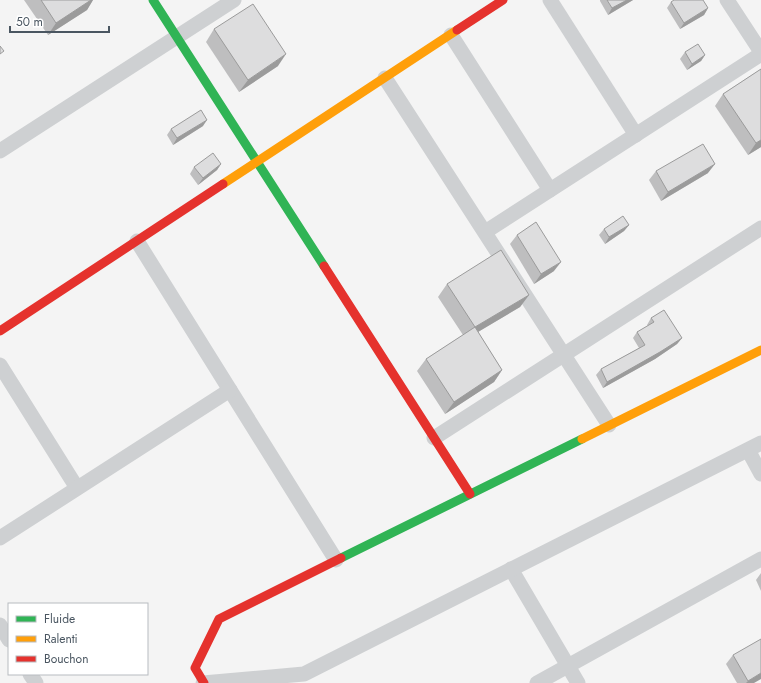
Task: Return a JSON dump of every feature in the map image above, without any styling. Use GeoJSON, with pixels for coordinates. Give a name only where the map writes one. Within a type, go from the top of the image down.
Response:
{"type":"FeatureCollection","features":[{"type":"Feature","properties":{"kind":"street"},"geometry":{"type":"LineString","coordinates":[[153,0],[470,494]]}},
{"type":"Feature","properties":{"kind":"street"},"geometry":{"type":"LineString","coordinates":[[0,151],[234,0]]}},
{"type":"Feature","properties":{"kind":"street"},"geometry":{"type":"LineString","coordinates":[[0,331],[503,0]]}},
{"type":"Feature","properties":{"kind":"street"},"geometry":{"type":"LineString","coordinates":[[550,0],[636,135]]}},
{"type":"Feature","properties":{"kind":"street"},"geometry":{"type":"LineString","coordinates":[[485,232],[761,53],[727,0]]}},
{"type":"Feature","properties":{"kind":"street"},"geometry":{"type":"LineString","coordinates":[[450,34],[550,190]]}},
{"type":"Feature","properties":{"kind":"street"},"geometry":{"type":"LineString","coordinates":[[385,78],[609,425]]}},
{"type":"Feature","properties":{"kind":"street"},"geometry":{"type":"LineString","coordinates":[[434,438],[761,228]]}},
{"type":"Feature","properties":{"kind":"street"},"geometry":{"type":"LineString","coordinates":[[137,241],[336,560]]}},
{"type":"Feature","properties":{"kind":"street"},"geometry":{"type":"LineString","coordinates":[[761,350],[219,619],[196,668],[199,681],[306,678],[511,569],[754,447],[761,474]]}},
{"type":"Feature","properties":{"kind":"street"},"geometry":{"type":"LineString","coordinates":[[0,365],[77,488]]}},
{"type":"Feature","properties":{"kind":"street"},"geometry":{"type":"LineString","coordinates":[[0,538],[230,390]]}},
{"type":"Feature","properties":{"kind":"street"},"geometry":{"type":"LineString","coordinates":[[537,683],[761,559]]}},
{"type":"Feature","properties":{"kind":"street"},"geometry":{"type":"LineString","coordinates":[[511,569],[578,683]]}},
{"type":"Feature","properties":{"kind":"street"},"geometry":{"type":"LineString","coordinates":[[0,625],[8,638]]}},
{"type":"Feature","properties":{"kind":"building"},"geometry":{"type":"Polygon","coordinates":[[[41,0],[91,0],[56,23],[41,0]]]}},
{"type":"Feature","properties":{"kind":"building"},"geometry":{"type":"Polygon","coordinates":[[[607,0],[627,0],[612,8],[607,0]]]}},
{"type":"Feature","properties":{"kind":"building"},"geometry":{"type":"Polygon","coordinates":[[[674,0],[703,0],[708,8],[684,23],[671,2],[674,0]]]}},
{"type":"Feature","properties":{"kind":"building"},"geometry":{"type":"Polygon","coordinates":[[[253,4],[286,54],[248,80],[214,29],[253,4]]]}},
{"type":"Feature","properties":{"kind":"building"},"geometry":{"type":"Polygon","coordinates":[[[698,44],[705,55],[692,64],[685,52],[698,44]]]}},
{"type":"Feature","properties":{"kind":"building"},"geometry":{"type":"Polygon","coordinates":[[[0,46],[4,51],[0,54],[0,46]]]}},
{"type":"Feature","properties":{"kind":"building"},"geometry":{"type":"Polygon","coordinates":[[[761,69],[761,140],[756,143],[723,94],[761,69]]]}},
{"type":"Feature","properties":{"kind":"building"},"geometry":{"type":"Polygon","coordinates":[[[201,110],[207,120],[177,138],[171,129],[201,110]]]}},
{"type":"Feature","properties":{"kind":"building"},"geometry":{"type":"Polygon","coordinates":[[[703,144],[715,164],[668,192],[656,171],[703,144]]]}},
{"type":"Feature","properties":{"kind":"building"},"geometry":{"type":"Polygon","coordinates":[[[213,153],[221,164],[203,178],[194,167],[213,153]]]}},
{"type":"Feature","properties":{"kind":"building"},"geometry":{"type":"Polygon","coordinates":[[[623,216],[629,225],[609,237],[604,229],[623,216]]]}},
{"type":"Feature","properties":{"kind":"building"},"geometry":{"type":"Polygon","coordinates":[[[536,222],[561,262],[541,274],[517,235],[536,222]]]}},
{"type":"Feature","properties":{"kind":"building"},"geometry":{"type":"Polygon","coordinates":[[[501,250],[529,295],[475,327],[447,284],[501,250]]]}},
{"type":"Feature","properties":{"kind":"building"},"geometry":{"type":"Polygon","coordinates":[[[664,310],[682,338],[607,382],[601,369],[645,345],[637,332],[654,322],[651,318],[664,310]]]}},
{"type":"Feature","properties":{"kind":"building"},"geometry":{"type":"Polygon","coordinates":[[[475,327],[502,370],[454,402],[426,359],[475,327]]]}},
{"type":"Feature","properties":{"kind":"building"},"geometry":{"type":"Polygon","coordinates":[[[761,639],[761,673],[748,681],[733,655],[761,639]]]}},
{"type":"Feature","properties":{"kind":"traffic: fast"},"geometry":{"type":"LineString","coordinates":[[153,0],[324,266]]}},
{"type":"Feature","properties":{"kind":"traffic: fast"},"geometry":{"type":"LineString","coordinates":[[341,558],[582,439]]}},
{"type":"Feature","properties":{"kind":"traffic: slow"},"geometry":{"type":"LineString","coordinates":[[223,184],[457,30]]}},
{"type":"Feature","properties":{"kind":"traffic: slow"},"geometry":{"type":"LineString","coordinates":[[582,439],[761,350]]}},
{"type":"Feature","properties":{"kind":"traffic: jam"},"geometry":{"type":"LineString","coordinates":[[457,30],[503,0]]}},
{"type":"Feature","properties":{"kind":"traffic: jam"},"geometry":{"type":"LineString","coordinates":[[0,331],[223,184]]}},
{"type":"Feature","properties":{"kind":"traffic: jam"},"geometry":{"type":"LineString","coordinates":[[324,266],[470,494]]}},
{"type":"Feature","properties":{"kind":"traffic: jam"},"geometry":{"type":"LineString","coordinates":[[204,683],[195,668],[219,619],[341,558]]}}]}
